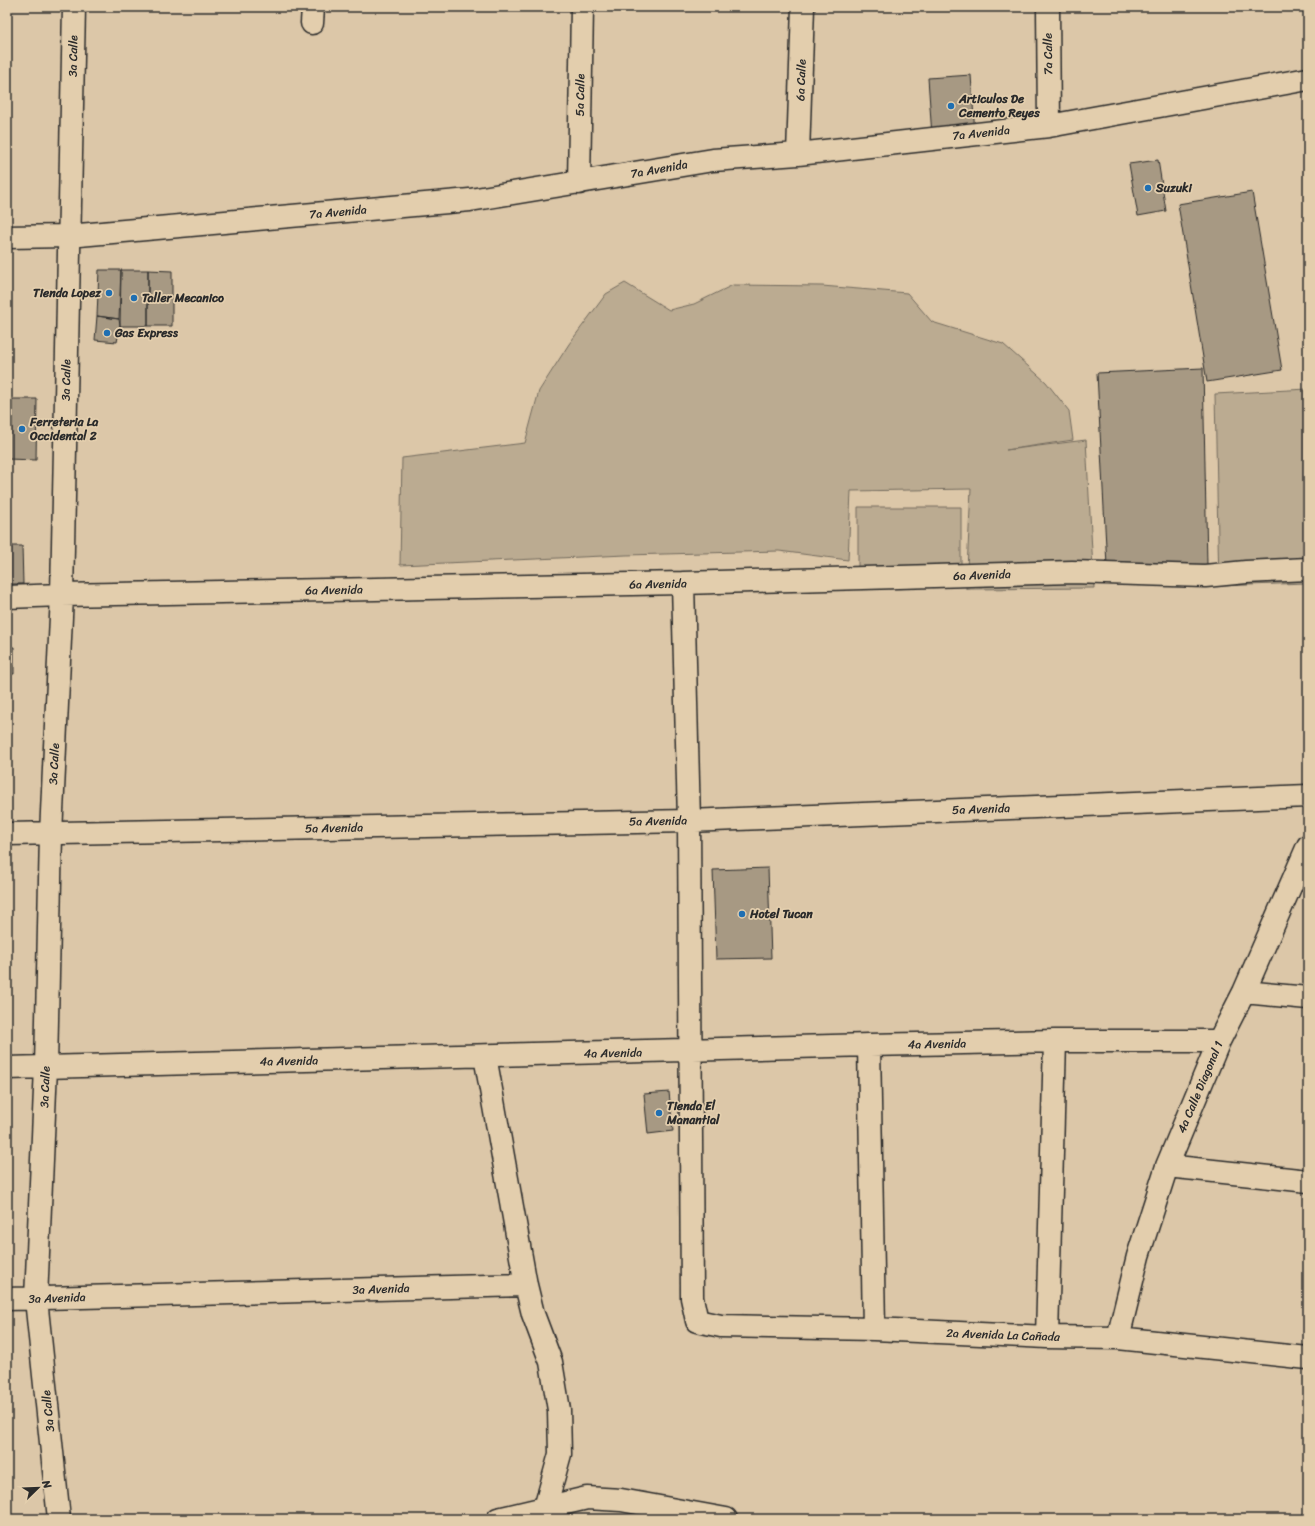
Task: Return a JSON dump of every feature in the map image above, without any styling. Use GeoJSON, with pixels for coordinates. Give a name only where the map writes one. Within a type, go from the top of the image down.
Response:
{"type":"FeatureCollection","features":[{"type":"Feature","properties":{"kind":"street","name":"3a Calle"},"geometry":{"type":"LineString","coordinates":[[59,1519],[36,1299],[46,1067],[51,834],[62,595],[68,236],[74,7]]}},
{"type":"Feature","properties":{"kind":"street","name":"5a Calle"},"geometry":{"type":"LineString","coordinates":[[579,183],[582,7]]}},
{"type":"Feature","properties":{"kind":"street","name":"6a Calle"},"geometry":{"type":"LineString","coordinates":[[798,154],[803,7]]}},
{"type":"Feature","properties":{"kind":"street","name":"7a Calle"},"geometry":{"type":"LineString","coordinates":[[1048,7],[1049,126]]}},
{"type":"Feature","properties":{"kind":"street","name":"7a Avenida"},"geometry":{"type":"LineString","coordinates":[[7,237],[68,236],[470,200],[713,160],[798,154],[1049,126],[1308,80]]}},
{"type":"Feature","properties":{"kind":"street","name":"6a Avenida"},"geometry":{"type":"LineString","coordinates":[[7,597],[683,583],[1065,572],[1205,576],[1246,572],[1308,569]]}},
{"type":"Feature","properties":{"kind":"street"},"geometry":{"type":"LineString","coordinates":[[683,583],[689,821],[691,1051]]}},
{"type":"Feature","properties":{"kind":"street","name":"5a Avenida"},"geometry":{"type":"LineString","coordinates":[[7,834],[689,821],[1308,796]]}},
{"type":"Feature","properties":{"kind":"street","name":"4a Calle Diagonal 1"},"geometry":{"type":"LineString","coordinates":[[1118,1338],[1138,1256],[1167,1166],[1219,1041],[1244,992],[1308,846]]}},
{"type":"Feature","properties":{"kind":"street"},"geometry":{"type":"LineString","coordinates":[[1244,992],[1308,998]]}},
{"type":"Feature","properties":{"kind":"street","name":"4a Avenida"},"geometry":{"type":"LineString","coordinates":[[7,1068],[691,1051],[869,1045],[1219,1041]]}},
{"type":"Feature","properties":{"kind":"street"},"geometry":{"type":"LineString","coordinates":[[1047,1337],[1055,1042]]}},
{"type":"Feature","properties":{"kind":"street"},"geometry":{"type":"LineString","coordinates":[[869,1045],[874,1329]]}},
{"type":"Feature","properties":{"kind":"street","name":"2a Avenida La Cañada"},"geometry":{"type":"LineString","coordinates":[[691,1051],[692,1298],[697,1321],[721,1326],[874,1329],[1047,1337],[1118,1338],[1308,1358]]}},
{"type":"Feature","properties":{"kind":"street"},"geometry":{"type":"LineString","coordinates":[[485,1056],[526,1285],[533,1314],[551,1362],[559,1410],[560,1454],[545,1508]]}},
{"type":"Feature","properties":{"kind":"street"},"geometry":{"type":"LineString","coordinates":[[1167,1166],[1308,1181]]}},
{"type":"Feature","properties":{"kind":"street","name":"3a Avenida"},"geometry":{"type":"LineString","coordinates":[[7,1300],[526,1285]]}},
{"type":"Feature","properties":{"kind":"street"},"geometry":{"type":"LineString","coordinates":[[498,1519],[587,1498],[620,1500],[726,1519]]}},
{"type":"Feature","properties":{"kind":"shaded area"},"geometry":{"type":"Polygon","coordinates":[[[625,283],[669,310],[694,304],[733,285],[822,286],[907,293],[932,322],[1003,344],[1046,382],[1069,411],[1073,440],[1006,450],[1086,440],[1094,588],[966,589],[971,489],[851,491],[848,560],[779,551],[626,555],[400,565],[402,458],[525,443],[539,391],[569,344],[606,294],[625,283]]]}},
{"type":"Feature","properties":{"kind":"shaded area"},"geometry":{"type":"Polygon","coordinates":[[[1308,389],[1308,583],[1219,586],[1215,394],[1308,389]]]}},
{"type":"Feature","properties":{"kind":"shaded area"},"geometry":{"type":"Polygon","coordinates":[[[858,507],[961,507],[961,568],[858,568],[858,507]]]}},
{"type":"Feature","properties":{"kind":"building","name":"Articulos De Cemento Reyes"},"geometry":{"type":"Polygon","coordinates":[[[971,75],[975,134],[932,136],[928,78],[971,75]]]}},
{"type":"Feature","properties":{"kind":"building","name":"Suzuki"},"geometry":{"type":"Polygon","coordinates":[[[1158,160],[1166,211],[1138,216],[1129,164],[1158,160]]]}},
{"type":"Feature","properties":{"kind":"building"},"geometry":{"type":"Polygon","coordinates":[[[1252,192],[1282,370],[1207,382],[1178,204],[1252,192]]]}},
{"type":"Feature","properties":{"kind":"building","name":"Tienda Lopez"},"geometry":{"type":"Polygon","coordinates":[[[99,270],[121,270],[119,319],[97,316],[99,270]]]}},
{"type":"Feature","properties":{"kind":"building","name":"Taller Mecanico"},"geometry":{"type":"Polygon","coordinates":[[[121,270],[148,270],[148,326],[120,326],[121,270]]]}},
{"type":"Feature","properties":{"kind":"building"},"geometry":{"type":"Polygon","coordinates":[[[148,270],[172,271],[172,326],[148,326],[148,270]]]}},
{"type":"Feature","properties":{"kind":"building","name":"Gas Express"},"geometry":{"type":"Polygon","coordinates":[[[97,316],[119,319],[120,326],[117,342],[95,340],[97,316]]]}},
{"type":"Feature","properties":{"kind":"building"},"geometry":{"type":"Polygon","coordinates":[[[1203,368],[1207,565],[1107,566],[1097,373],[1203,368]]]}},
{"type":"Feature","properties":{"kind":"building","name":"Ferreteria La Occidental 2"},"geometry":{"type":"Polygon","coordinates":[[[7,399],[37,399],[36,460],[7,459],[7,399]]]}},
{"type":"Feature","properties":{"kind":"building"},"geometry":{"type":"Polygon","coordinates":[[[7,546],[22,546],[23,584],[7,584],[7,546]]]}},
{"type":"Feature","properties":{"kind":"building"},"geometry":{"type":"Polygon","coordinates":[[[7,647],[14,647],[14,674],[7,674],[7,647]]]}},
{"type":"Feature","properties":{"kind":"building","name":"Hotel Tucan"},"geometry":{"type":"Polygon","coordinates":[[[768,868],[771,958],[716,959],[713,870],[768,868]]]}},
{"type":"Feature","properties":{"kind":"building"},"geometry":{"type":"Polygon","coordinates":[[[7,991],[10,1058],[7,1058],[7,991]]]}},
{"type":"Feature","properties":{"kind":"building","name":"Tienda El Manantial"},"geometry":{"type":"Polygon","coordinates":[[[669,1092],[673,1131],[648,1134],[644,1094],[669,1092]]]}},
{"type":"Feature","properties":{"kind":"place","name":"Articulos De Cemento Reyes"},"geometry":{"type":"Point","coordinates":[951,106]}},
{"type":"Feature","properties":{"kind":"place","name":"Suzuki"},"geometry":{"type":"Point","coordinates":[1148,188]}},
{"type":"Feature","properties":{"kind":"place","name":"Tienda Lopez"},"geometry":{"type":"Point","coordinates":[109,293]}},
{"type":"Feature","properties":{"kind":"place","name":"Taller Mecanico"},"geometry":{"type":"Point","coordinates":[134,298]}},
{"type":"Feature","properties":{"kind":"place","name":"Gas Express"},"geometry":{"type":"Point","coordinates":[107,333]}},
{"type":"Feature","properties":{"kind":"place","name":"Ferreteria La Occidental 2"},"geometry":{"type":"Point","coordinates":[22,429]}},
{"type":"Feature","properties":{"kind":"place","name":"Hotel Tucan"},"geometry":{"type":"Point","coordinates":[742,914]}},
{"type":"Feature","properties":{"kind":"place","name":"Tienda El Manantial"},"geometry":{"type":"Point","coordinates":[659,1113]}}]}
